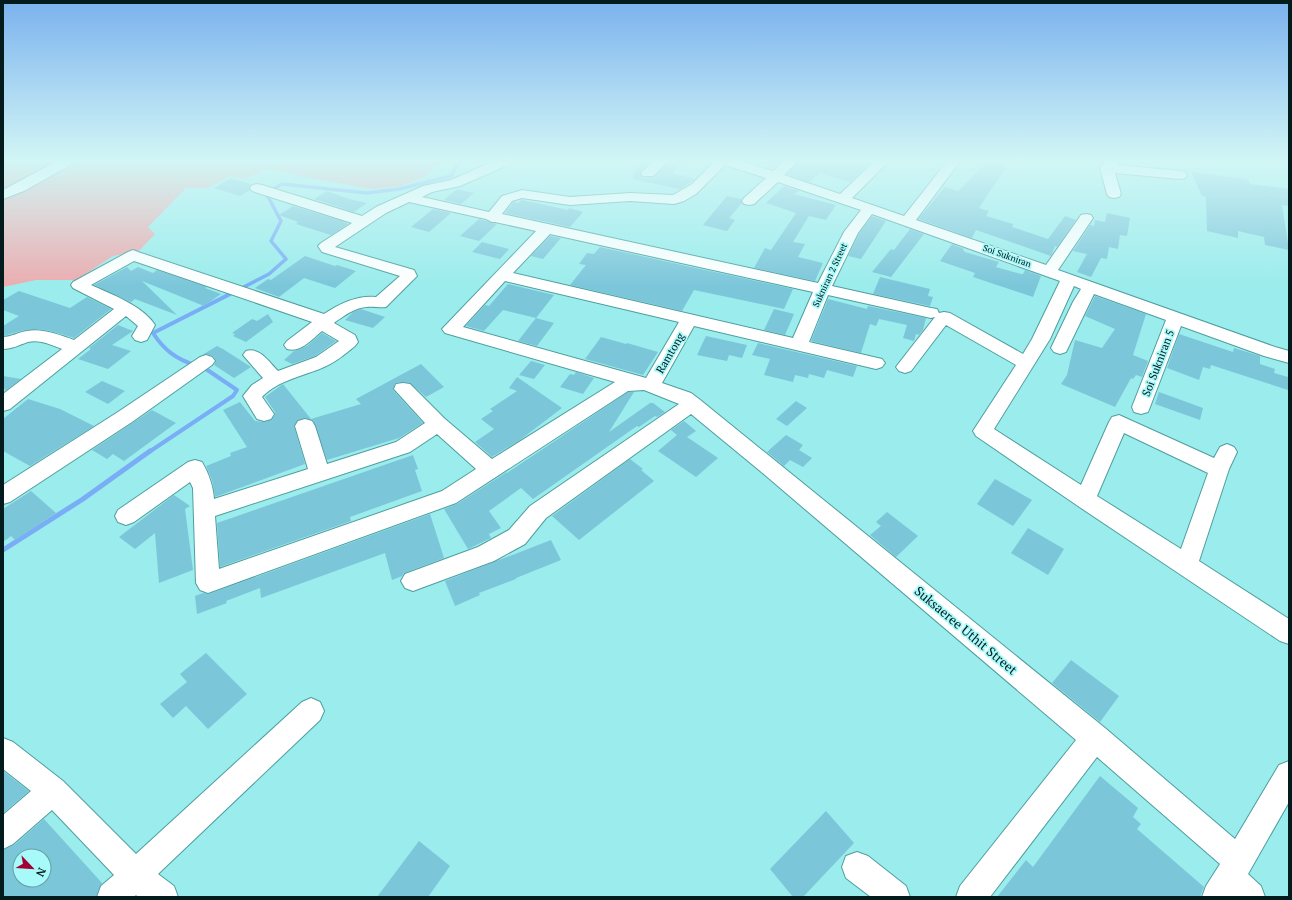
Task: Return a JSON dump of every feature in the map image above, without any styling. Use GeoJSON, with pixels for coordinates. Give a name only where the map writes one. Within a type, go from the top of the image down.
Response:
{"type":"FeatureCollection","features":[{"type":"Feature","properties":{"kind":"street"},"geometry":{"type":"LineString","coordinates":[[302,202],[362,221]]}},
{"type":"Feature","properties":{"kind":"street"},"geometry":{"type":"LineString","coordinates":[[293,344],[350,306],[364,302],[380,303],[410,276],[408,273],[327,249],[326,246],[362,221],[399,202]]}},
{"type":"Feature","properties":{"kind":"street"},"geometry":{"type":"LineString","coordinates":[[425,202],[492,218],[547,228],[823,288],[931,313]]}},
{"type":"Feature","properties":{"kind":"street"},"geometry":{"type":"LineString","coordinates":[[492,218],[505,202]]}},
{"type":"Feature","properties":{"kind":"street","name":"Soi Sukniran"},"geometry":{"type":"LineString","coordinates":[[848,202],[970,243],[1090,288],[1270,352],[1289,357]]}},
{"type":"Feature","properties":{"kind":"street"},"geometry":{"type":"LineString","coordinates":[[907,222],[922,202]]}},
{"type":"Feature","properties":{"kind":"street","name":"Sukniran 2 Street"},"geometry":{"type":"LineString","coordinates":[[799,344],[823,288],[851,232],[869,209]]}},
{"type":"Feature","properties":{"kind":"street"},"geometry":{"type":"LineString","coordinates":[[1049,272],[1086,218]]}},
{"type":"Feature","properties":{"kind":"street"},"geometry":{"type":"LineString","coordinates":[[547,228],[451,329],[651,386]]}},
{"type":"Feature","properties":{"kind":"street"},"geometry":{"type":"LineString","coordinates":[[141,336],[147,324],[126,308],[79,285],[133,255],[257,297],[324,323],[349,338],[349,342],[319,363],[275,379],[255,392],[252,396],[264,414]]}},
{"type":"Feature","properties":{"kind":"street"},"geometry":{"type":"LineString","coordinates":[[503,276],[876,363]]}},
{"type":"Feature","properties":{"kind":"street"},"geometry":{"type":"LineString","coordinates":[[1069,279],[1041,339],[983,431],[1085,500],[1187,564],[1289,633]]}},
{"type":"Feature","properties":{"kind":"street"},"geometry":{"type":"LineString","coordinates":[[1060,348],[1080,302],[1090,288]]}},
{"type":"Feature","properties":{"kind":"street"},"geometry":{"type":"LineString","coordinates":[[3,404],[126,308]]}},
{"type":"Feature","properties":{"kind":"street"},"geometry":{"type":"LineString","coordinates":[[905,366],[944,317],[1026,363]]}},
{"type":"Feature","properties":{"kind":"street","name":"Soi Sukniran 5"},"geometry":{"type":"LineString","coordinates":[[1141,407],[1175,318]]}},
{"type":"Feature","properties":{"kind":"street","name":"Ramtong"},"geometry":{"type":"LineString","coordinates":[[651,386],[689,320]]}},
{"type":"Feature","properties":{"kind":"street"},"geometry":{"type":"LineString","coordinates":[[3,343],[14,342],[28,336],[36,336],[76,347]]}},
{"type":"Feature","properties":{"kind":"street"},"geometry":{"type":"LineString","coordinates":[[252,355],[275,379]]}},
{"type":"Feature","properties":{"kind":"street"},"geometry":{"type":"LineString","coordinates":[[3,496],[125,417],[206,361]]}},
{"type":"Feature","properties":{"kind":"street"},"geometry":{"type":"LineString","coordinates":[[126,516],[195,468],[203,488],[208,583],[450,497],[625,384],[651,386]]}},
{"type":"Feature","properties":{"kind":"street","name":"Suksaeree Uthit Street"},"geometry":{"type":"LineString","coordinates":[[651,386],[684,398],[692,404],[1095,738],[1234,883]]}},
{"type":"Feature","properties":{"kind":"street"},"geometry":{"type":"LineString","coordinates":[[403,389],[438,424],[491,470]]}},
{"type":"Feature","properties":{"kind":"street"},"geometry":{"type":"LineString","coordinates":[[412,581],[486,554],[517,537],[538,512],[692,404]]}},
{"type":"Feature","properties":{"kind":"street"},"geometry":{"type":"LineString","coordinates":[[1085,500],[1119,422],[1223,461],[1187,564]]}},
{"type":"Feature","properties":{"kind":"street"},"geometry":{"type":"LineString","coordinates":[[204,511],[403,448],[438,424]]}},
{"type":"Feature","properties":{"kind":"street"},"geometry":{"type":"LineString","coordinates":[[305,426],[320,474]]}},
{"type":"Feature","properties":{"kind":"street"},"geometry":{"type":"LineString","coordinates":[[112,897],[311,711]]}},
{"type":"Feature","properties":{"kind":"street"},"geometry":{"type":"LineString","coordinates":[[971,897],[1095,738]]}},
{"type":"Feature","properties":{"kind":"street"},"geometry":{"type":"LineString","coordinates":[[3,752],[53,791],[135,875],[162,897]]}},
{"type":"Feature","properties":{"kind":"street"},"geometry":{"type":"LineString","coordinates":[[1234,883],[1289,775]]}},
{"type":"Feature","properties":{"kind":"street"},"geometry":{"type":"LineString","coordinates":[[3,834],[53,791]]}},
{"type":"Feature","properties":{"kind":"street"},"geometry":{"type":"LineString","coordinates":[[857,867],[896,897]]}},
{"type":"Feature","properties":{"kind":"shaded area"},"geometry":{"type":"Polygon","coordinates":[[[3,202],[172,202],[148,227],[155,234],[139,251],[113,256],[76,280],[36,280],[3,287],[3,202]]]}},
{"type":"Feature","properties":{"kind":"building"},"geometry":{"type":"Polygon","coordinates":[[[323,202],[367,203],[354,212],[323,202]]]}},
{"type":"Feature","properties":{"kind":"building"},"geometry":{"type":"Polygon","coordinates":[[[452,202],[463,202],[461,204],[452,202]]]}},
{"type":"Feature","properties":{"kind":"building"},"geometry":{"type":"Polygon","coordinates":[[[513,202],[531,202],[568,210],[569,208],[583,212],[570,227],[505,213],[513,202]]]}},
{"type":"Feature","properties":{"kind":"building"},"geometry":{"type":"Polygon","coordinates":[[[722,202],[742,202],[729,218],[735,220],[727,231],[703,225],[722,202]]]}},
{"type":"Feature","properties":{"kind":"building"},"geometry":{"type":"Polygon","coordinates":[[[825,202],[836,205],[826,220],[809,216],[793,242],[805,244],[798,257],[823,263],[815,281],[754,268],[765,248],[771,250],[796,213],[766,203],[825,202]]]}},
{"type":"Feature","properties":{"kind":"building"},"geometry":{"type":"Polygon","coordinates":[[[932,202],[983,202],[979,208],[989,211],[986,216],[1013,224],[1012,227],[1048,239],[1065,216],[1076,220],[1057,247],[1055,246],[1051,256],[976,230],[972,238],[918,219],[932,202]]]}},
{"type":"Feature","properties":{"kind":"building"},"geometry":{"type":"Polygon","coordinates":[[[1206,202],[1289,202],[1289,206],[1282,205],[1289,250],[1265,245],[1264,237],[1238,231],[1238,238],[1207,231],[1206,202]]]}},
{"type":"Feature","properties":{"kind":"building"},"geometry":{"type":"Polygon","coordinates":[[[293,206],[348,224],[331,235],[296,224],[298,222],[279,215],[293,206]]]}},
{"type":"Feature","properties":{"kind":"building"},"geometry":{"type":"Polygon","coordinates":[[[433,209],[451,213],[429,232],[411,227],[433,209]]]}},
{"type":"Feature","properties":{"kind":"building"},"geometry":{"type":"Polygon","coordinates":[[[1107,213],[1130,218],[1127,236],[1120,235],[1118,249],[1109,247],[1107,259],[1101,258],[1091,277],[1077,272],[1087,254],[1073,251],[1090,225],[1094,226],[1095,220],[1105,222],[1107,213]]]}},
{"type":"Feature","properties":{"kind":"building"},"geometry":{"type":"Polygon","coordinates":[[[872,216],[886,221],[861,259],[848,256],[859,234],[872,216]]]}},
{"type":"Feature","properties":{"kind":"building"},"geometry":{"type":"Polygon","coordinates":[[[479,219],[497,224],[479,241],[460,236],[479,219]]]}},
{"type":"Feature","properties":{"kind":"building"},"geometry":{"type":"Polygon","coordinates":[[[910,229],[924,234],[891,277],[872,272],[891,249],[894,250],[910,229]]]}},
{"type":"Feature","properties":{"kind":"building"},"geometry":{"type":"Polygon","coordinates":[[[550,236],[561,238],[543,259],[531,256],[550,236]]]}},
{"type":"Feature","properties":{"kind":"building"},"geometry":{"type":"Polygon","coordinates":[[[482,242],[509,249],[500,259],[472,252],[482,242]]]}},
{"type":"Feature","properties":{"kind":"building"},"geometry":{"type":"Polygon","coordinates":[[[952,244],[964,249],[963,250],[965,252],[999,262],[996,267],[1021,274],[1023,274],[1025,270],[1041,276],[1033,297],[973,277],[975,273],[940,261],[952,244]]]}},
{"type":"Feature","properties":{"kind":"building"},"geometry":{"type":"Polygon","coordinates":[[[600,247],[793,289],[784,309],[694,290],[682,311],[570,285],[586,265],[579,264],[587,253],[594,254],[600,247]]]}},
{"type":"Feature","properties":{"kind":"building"},"geometry":{"type":"Polygon","coordinates":[[[305,256],[356,271],[335,288],[304,278],[279,297],[255,288],[268,279],[271,280],[305,256]]]}},
{"type":"Feature","properties":{"kind":"building"},"geometry":{"type":"Polygon","coordinates":[[[127,267],[131,271],[138,267],[153,273],[157,270],[207,287],[205,288],[221,294],[204,306],[142,281],[177,315],[135,299],[131,302],[94,285],[127,267]]]}},
{"type":"Feature","properties":{"kind":"building"},"geometry":{"type":"Polygon","coordinates":[[[880,277],[930,289],[928,296],[933,297],[930,306],[873,294],[880,277]]]}},
{"type":"Feature","properties":{"kind":"building"},"geometry":{"type":"Polygon","coordinates":[[[508,284],[554,295],[536,318],[503,310],[484,331],[466,326],[485,305],[489,306],[508,284]]]}},
{"type":"Feature","properties":{"kind":"building"},"geometry":{"type":"Polygon","coordinates":[[[19,291],[70,308],[87,297],[111,309],[74,338],[39,329],[24,330],[3,336],[3,326],[19,316],[3,310],[3,300],[19,291]]]}},
{"type":"Feature","properties":{"kind":"building"},"geometry":{"type":"Polygon","coordinates":[[[1095,296],[1146,314],[1133,355],[1148,361],[1142,377],[1136,375],[1133,379],[1131,378],[1115,407],[1061,384],[1067,375],[1075,340],[1102,348],[1115,329],[1085,316],[1095,296]]]}},
{"type":"Feature","properties":{"kind":"building"},"geometry":{"type":"Polygon","coordinates":[[[828,299],[867,309],[868,306],[926,318],[923,330],[919,335],[916,334],[914,341],[903,338],[907,325],[879,319],[876,326],[870,324],[861,353],[811,341],[828,299]]]}},
{"type":"Feature","properties":{"kind":"building"},"geometry":{"type":"Polygon","coordinates":[[[361,309],[385,317],[373,328],[345,320],[353,312],[361,309]]]}},
{"type":"Feature","properties":{"kind":"building"},"geometry":{"type":"Polygon","coordinates":[[[774,309],[794,314],[785,335],[764,330],[774,309]]]}},
{"type":"Feature","properties":{"kind":"building"},"geometry":{"type":"Polygon","coordinates":[[[268,314],[273,322],[246,342],[233,336],[235,334],[232,333],[252,319],[257,321],[268,314]]]}},
{"type":"Feature","properties":{"kind":"building"},"geometry":{"type":"Polygon","coordinates":[[[536,318],[554,323],[537,346],[518,341],[536,318]]]}},
{"type":"Feature","properties":{"kind":"building"},"geometry":{"type":"Polygon","coordinates":[[[118,325],[133,331],[112,345],[131,351],[108,369],[78,359],[91,349],[89,348],[118,325]]]}},
{"type":"Feature","properties":{"kind":"building"},"geometry":{"type":"Polygon","coordinates":[[[322,333],[336,341],[315,356],[292,364],[284,360],[294,351],[307,346],[322,333]]]}},
{"type":"Feature","properties":{"kind":"building"},"geometry":{"type":"Polygon","coordinates":[[[1179,334],[1233,352],[1234,348],[1260,356],[1260,364],[1275,369],[1274,373],[1288,377],[1288,390],[1211,365],[1210,369],[1203,367],[1199,380],[1167,368],[1179,334]]]}},
{"type":"Feature","properties":{"kind":"building"},"geometry":{"type":"Polygon","coordinates":[[[706,336],[747,345],[742,358],[729,355],[727,361],[697,355],[706,336]]]}},
{"type":"Feature","properties":{"kind":"building"},"geometry":{"type":"Polygon","coordinates":[[[601,337],[658,352],[643,375],[585,359],[601,337]]]}},
{"type":"Feature","properties":{"kind":"building"},"geometry":{"type":"Polygon","coordinates":[[[758,343],[857,366],[853,377],[827,370],[824,378],[809,374],[808,378],[795,375],[793,382],[764,375],[770,359],[752,355],[758,343]]]}},
{"type":"Feature","properties":{"kind":"building"},"geometry":{"type":"Polygon","coordinates":[[[217,346],[251,367],[234,378],[214,365],[216,361],[213,356],[206,354],[202,355],[217,346]]]}},
{"type":"Feature","properties":{"kind":"building"},"geometry":{"type":"Polygon","coordinates":[[[531,361],[545,365],[534,379],[519,375],[531,361]]]}},
{"type":"Feature","properties":{"kind":"building"},"geometry":{"type":"Polygon","coordinates":[[[421,364],[444,387],[426,397],[410,383],[395,383],[393,390],[423,423],[399,438],[327,460],[313,420],[305,418],[298,420],[294,426],[305,464],[215,497],[212,480],[206,466],[231,456],[230,453],[247,447],[223,410],[240,402],[255,421],[264,422],[271,420],[275,415],[275,412],[265,397],[283,384],[311,419],[361,404],[356,399],[421,364]]]}},
{"type":"Feature","properties":{"kind":"building"},"geometry":{"type":"Polygon","coordinates":[[[576,372],[594,378],[583,394],[560,387],[570,374],[574,375],[576,372]]]}},
{"type":"Feature","properties":{"kind":"building"},"geometry":{"type":"Polygon","coordinates":[[[3,376],[21,379],[6,390],[3,389],[3,376]]]}},
{"type":"Feature","properties":{"kind":"building"},"geometry":{"type":"Polygon","coordinates":[[[517,377],[562,408],[520,440],[492,457],[475,442],[494,429],[481,419],[493,411],[490,409],[517,391],[509,388],[517,377]]]}},
{"type":"Feature","properties":{"kind":"building"},"geometry":{"type":"Polygon","coordinates":[[[102,381],[125,391],[108,404],[85,392],[102,381]]]}},
{"type":"Feature","properties":{"kind":"building"},"geometry":{"type":"Polygon","coordinates":[[[628,392],[634,392],[609,432],[650,403],[653,403],[665,412],[657,417],[655,416],[639,427],[637,426],[533,499],[521,488],[489,511],[501,528],[489,534],[491,538],[468,549],[444,509],[457,504],[507,473],[628,392]]]}},
{"type":"Feature","properties":{"kind":"building"},"geometry":{"type":"Polygon","coordinates":[[[1159,392],[1203,408],[1200,420],[1155,404],[1159,392]]]}},
{"type":"Feature","properties":{"kind":"building"},"geometry":{"type":"Polygon","coordinates":[[[28,399],[60,409],[94,426],[30,466],[3,451],[3,419],[28,399]]]}},
{"type":"Feature","properties":{"kind":"building"},"geometry":{"type":"Polygon","coordinates":[[[796,401],[807,408],[787,426],[776,419],[796,401]]]}},
{"type":"Feature","properties":{"kind":"building"},"geometry":{"type":"Polygon","coordinates":[[[152,410],[176,423],[124,461],[113,454],[107,459],[92,450],[152,410]]]}},
{"type":"Feature","properties":{"kind":"building"},"geometry":{"type":"Polygon","coordinates":[[[684,421],[696,431],[687,437],[718,458],[696,477],[658,451],[677,435],[671,430],[684,421]]]}},
{"type":"Feature","properties":{"kind":"building"},"geometry":{"type":"Polygon","coordinates":[[[786,435],[803,445],[799,450],[812,458],[803,467],[790,460],[784,466],[767,452],[786,435]]]}},
{"type":"Feature","properties":{"kind":"building"},"geometry":{"type":"Polygon","coordinates":[[[413,455],[418,469],[415,470],[422,491],[350,517],[351,521],[220,567],[217,523],[413,455]]]}},
{"type":"Feature","properties":{"kind":"building"},"geometry":{"type":"Polygon","coordinates":[[[630,459],[643,469],[641,470],[654,481],[579,540],[552,516],[630,459]]]}},
{"type":"Feature","properties":{"kind":"building"},"geometry":{"type":"Polygon","coordinates":[[[995,479],[1032,500],[1013,526],[977,504],[995,479]]]}},
{"type":"Feature","properties":{"kind":"building"},"geometry":{"type":"Polygon","coordinates":[[[31,491],[56,513],[15,540],[11,536],[3,542],[3,509],[31,491]]]}},
{"type":"Feature","properties":{"kind":"building"},"geometry":{"type":"Polygon","coordinates":[[[174,495],[190,506],[185,509],[193,570],[159,583],[155,533],[135,549],[119,537],[174,495]]]}},
{"type":"Feature","properties":{"kind":"building"},"geometry":{"type":"Polygon","coordinates":[[[887,512],[918,536],[896,557],[870,535],[881,526],[876,522],[887,512]]]}},
{"type":"Feature","properties":{"kind":"building"},"geometry":{"type":"Polygon","coordinates":[[[430,514],[444,558],[404,573],[402,576],[392,580],[385,553],[261,598],[260,588],[226,601],[227,603],[197,614],[195,596],[203,593],[209,594],[430,514]]]}},
{"type":"Feature","properties":{"kind":"building"},"geometry":{"type":"Polygon","coordinates":[[[1028,528],[1064,549],[1048,575],[1011,553],[1028,528]]]}},
{"type":"Feature","properties":{"kind":"building"},"geometry":{"type":"Polygon","coordinates":[[[551,540],[561,560],[479,593],[480,595],[455,606],[445,581],[551,540]]]}},
{"type":"Feature","properties":{"kind":"building"},"geometry":{"type":"Polygon","coordinates":[[[206,653],[247,694],[208,729],[186,706],[173,718],[160,704],[187,682],[180,674],[206,653]]]}},
{"type":"Feature","properties":{"kind":"building"},"geometry":{"type":"Polygon","coordinates":[[[1071,660],[1119,696],[1100,722],[1052,683],[1071,660]]]}},
{"type":"Feature","properties":{"kind":"building"},"geometry":{"type":"Polygon","coordinates":[[[3,771],[29,791],[3,813],[3,771]]]}},
{"type":"Feature","properties":{"kind":"building"},"geometry":{"type":"Polygon","coordinates":[[[1100,776],[1138,808],[1133,817],[1141,824],[1137,829],[1204,887],[1200,897],[997,897],[1026,860],[1033,867],[1100,776]]]}},
{"type":"Feature","properties":{"kind":"building"},"geometry":{"type":"Polygon","coordinates":[[[826,811],[854,843],[803,897],[793,897],[770,869],[826,811]]]}},
{"type":"Feature","properties":{"kind":"building"},"geometry":{"type":"Polygon","coordinates":[[[44,819],[102,883],[96,897],[3,897],[3,850],[14,845],[44,819]]]}},
{"type":"Feature","properties":{"kind":"building"},"geometry":{"type":"Polygon","coordinates":[[[419,841],[450,866],[428,897],[377,897],[419,841]]]}},
{"type":"Feature","properties":{"kind":"waterway"},"geometry":{"type":"LineString","coordinates":[[236,291],[269,274],[286,259],[271,241],[281,221],[271,202]]}},
{"type":"Feature","properties":{"kind":"waterway"},"geometry":{"type":"LineString","coordinates":[[195,365],[176,357],[166,349],[153,333],[238,290]]}},
{"type":"Feature","properties":{"kind":"waterway"},"geometry":{"type":"LineString","coordinates":[[149,452],[233,396],[237,390],[203,367]]}},
{"type":"Feature","properties":{"kind":"waterway"},"geometry":{"type":"LineString","coordinates":[[3,550],[83,499],[150,451]]}}]}
